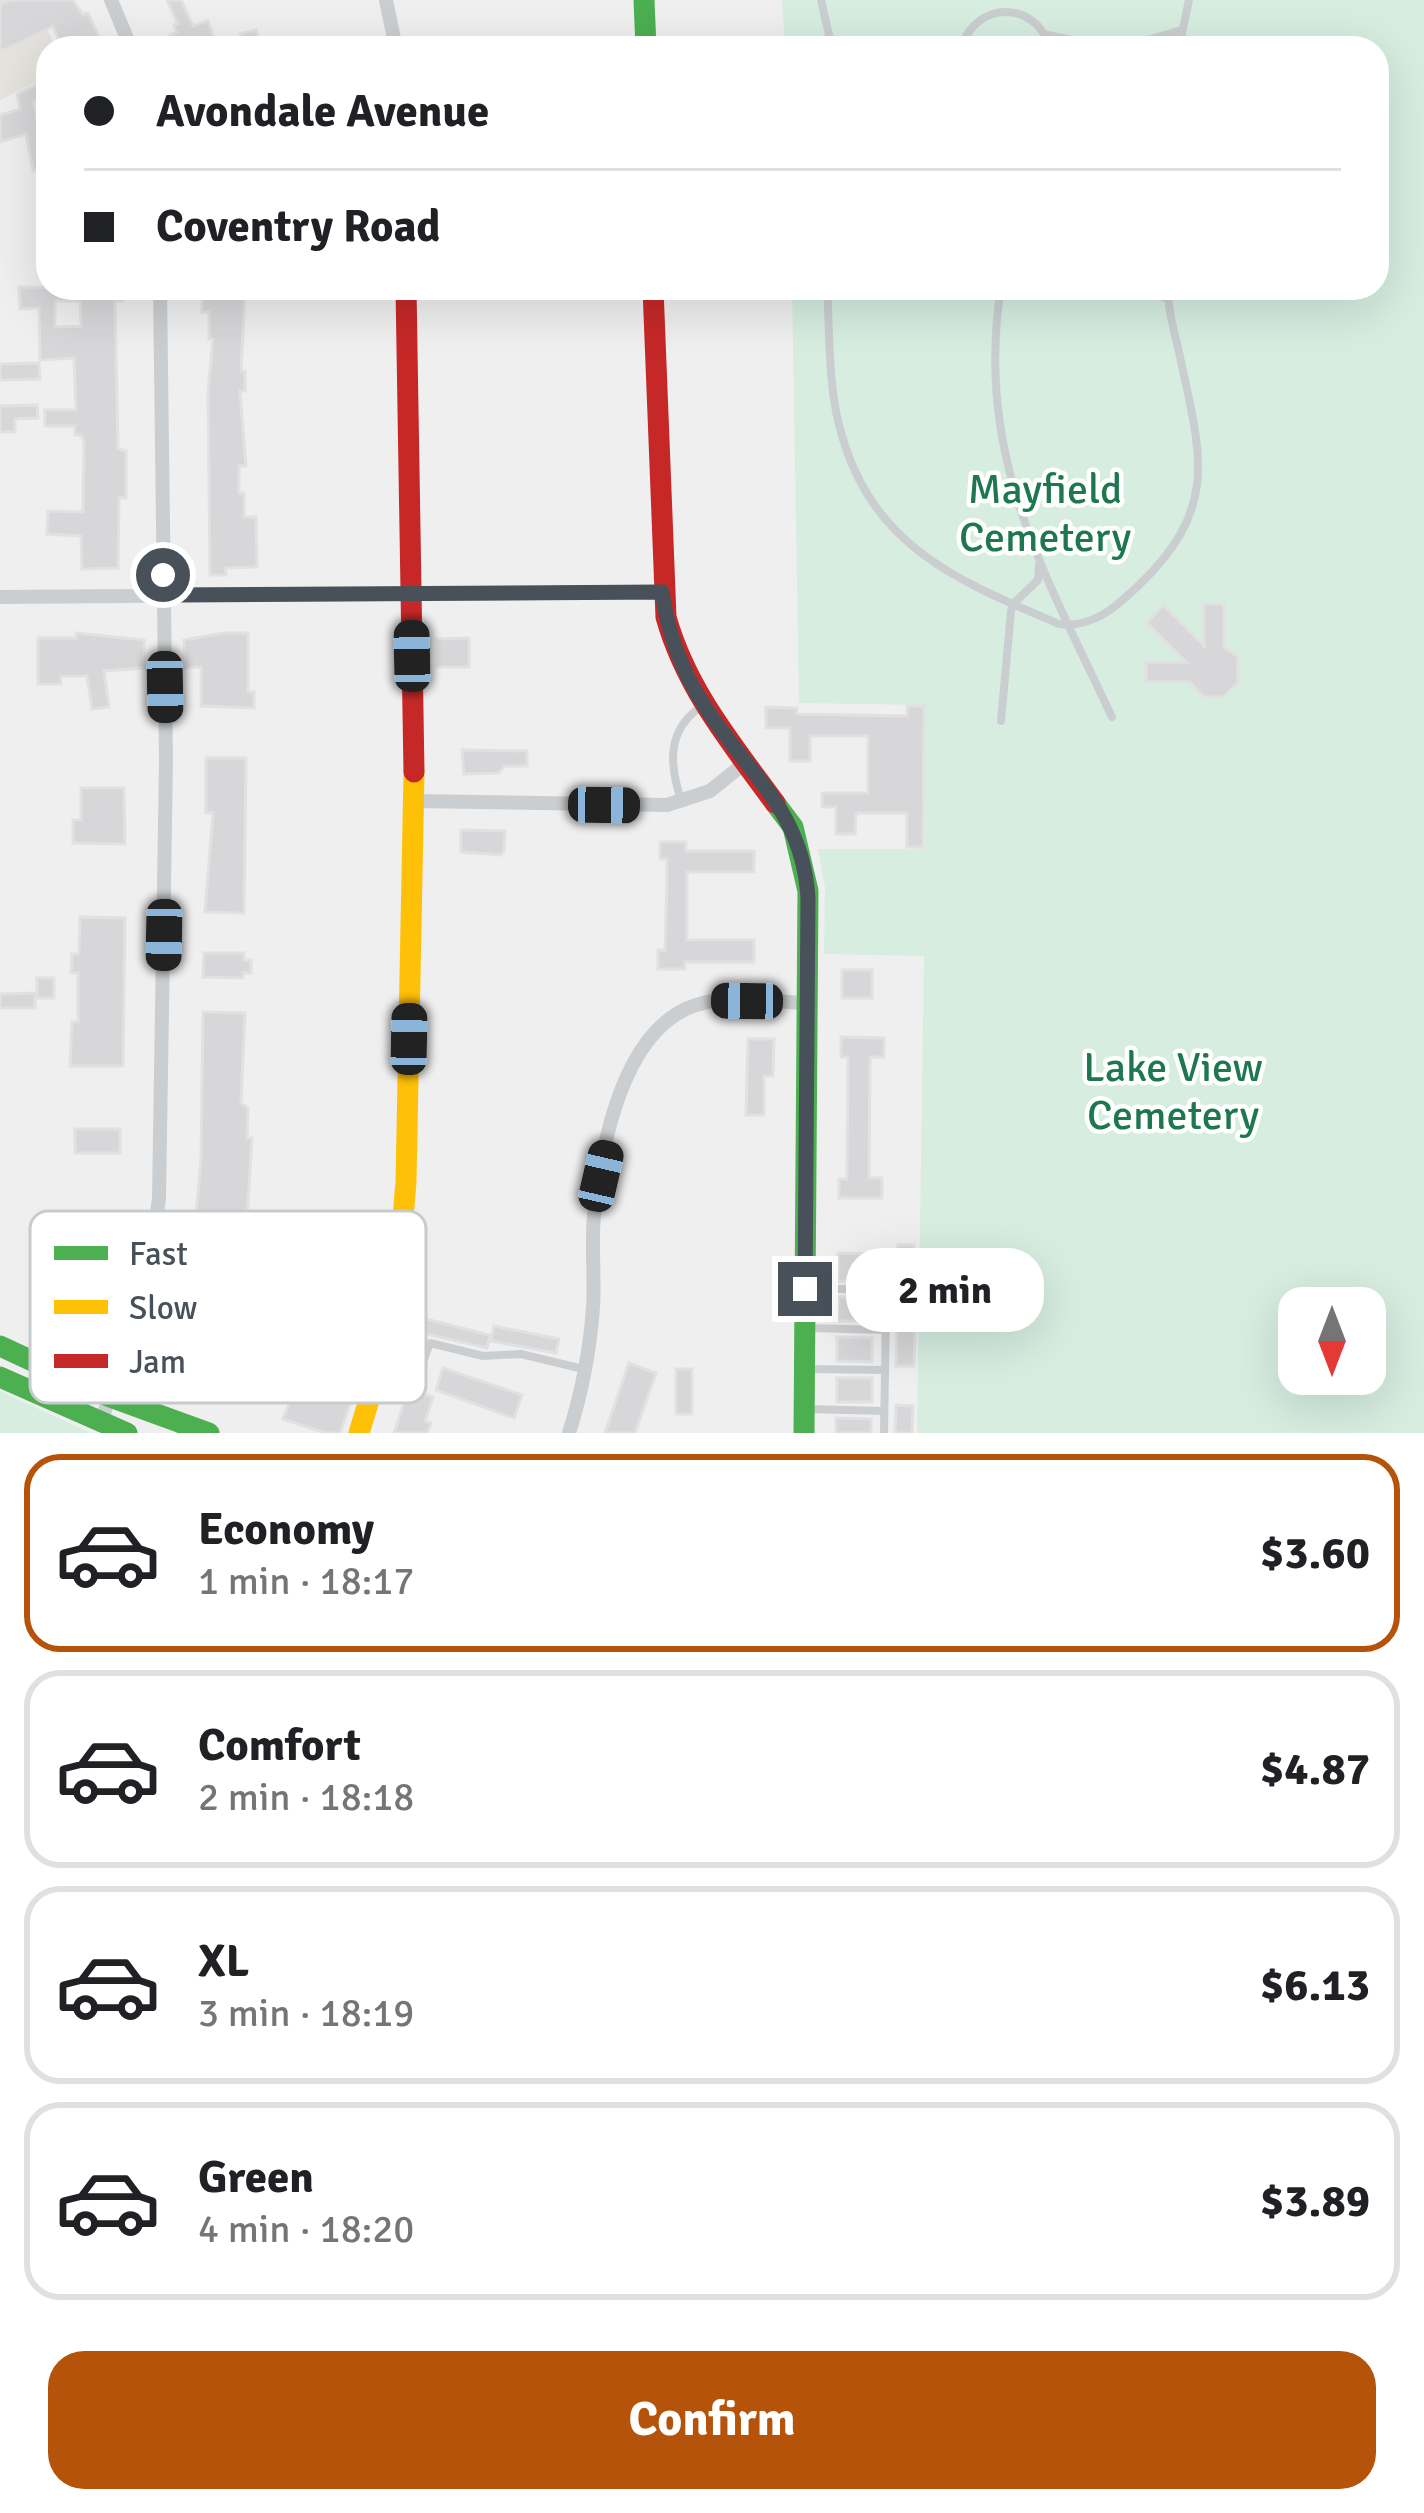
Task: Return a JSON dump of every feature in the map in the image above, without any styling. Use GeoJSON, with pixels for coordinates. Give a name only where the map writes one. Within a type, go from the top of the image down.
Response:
{"type":"FeatureCollection","features":[{"type":"Feature","properties":{"kind":"street"},"geometry":{"type":"LineString","coordinates":[[111,0],[126,36]]}},
{"type":"Feature","properties":{"kind":"street"},"geometry":{"type":"LineString","coordinates":[[386,0],[394,36]]}},
{"type":"Feature","properties":{"kind":"street"},"geometry":{"type":"LineString","coordinates":[[644,0],[646,36]]}},
{"type":"Feature","properties":{"kind":"street"},"geometry":{"type":"LineString","coordinates":[[157,1211],[166,760],[160,300]]}},
{"type":"Feature","properties":{"kind":"street"},"geometry":{"type":"LineString","coordinates":[[404,1211],[414,802],[406,300]]}},
{"type":"Feature","properties":{"kind":"street"},"geometry":{"type":"LineString","coordinates":[[653,300],[662,592],[675,649],[704,705],[783,808],[804,862],[808,898],[804,1433]]}},
{"type":"Feature","properties":{"kind":"street"},"geometry":{"type":"LineString","coordinates":[[0,597],[662,592]]}},
{"type":"Feature","properties":{"kind":"street"},"geometry":{"type":"LineString","coordinates":[[414,802],[682,803],[710,791],[746,762]]}},
{"type":"Feature","properties":{"kind":"street"},"geometry":{"type":"LineString","coordinates":[[569,1433],[585,1369],[601,1176],[612,1126],[638,1052],[655,1028],[695,1005],[714,1001],[806,1003]]}},
{"type":"Feature","properties":{"kind":"street"},"geometry":{"type":"LineString","coordinates":[[0,1346],[30,1360]]}},
{"type":"Feature","properties":{"kind":"street"},"geometry":{"type":"LineString","coordinates":[[0,1377],[30,1391]]}},
{"type":"Feature","properties":{"kind":"street"},"geometry":{"type":"LineString","coordinates":[[56,1403],[127,1433]]}},
{"type":"Feature","properties":{"kind":"street"},"geometry":{"type":"LineString","coordinates":[[101,1424],[108,1403]]}},
{"type":"Feature","properties":{"kind":"street"},"geometry":{"type":"LineString","coordinates":[[126,1403],[209,1433]]}},
{"type":"Feature","properties":{"kind":"street"},"geometry":{"type":"LineString","coordinates":[[359,1433],[368,1403]]}},
{"type":"Feature","properties":{"kind":"lane"},"geometry":{"type":"LineString","coordinates":[[821,0],[829,36]]}},
{"type":"Feature","properties":{"kind":"lane"},"geometry":{"type":"LineString","coordinates":[[1180,36],[1190,0]]}},
{"type":"Feature","properties":{"kind":"lane"},"geometry":{"type":"LineString","coordinates":[[965,36],[976,20],[1006,5],[1055,36]]}},
{"type":"Feature","properties":{"kind":"lane"},"geometry":{"type":"LineString","coordinates":[[1161,36],[1181,30]]}},
{"type":"Feature","properties":{"kind":"lane"},"geometry":{"type":"LineString","coordinates":[[828,300],[837,412],[856,478],[877,511],[904,542],[947,573],[1069,625],[1092,621],[1123,601],[1162,563],[1192,511],[1199,484],[1196,436],[1169,300]]}},
{"type":"Feature","properties":{"kind":"lane"},"geometry":{"type":"LineString","coordinates":[[1000,300],[995,400],[1010,482],[1039,563],[1112,717]]}},
{"type":"Feature","properties":{"kind":"lane"},"geometry":{"type":"LineString","coordinates":[[1001,721],[1013,604],[1038,580],[1039,563]]}},
{"type":"Feature","properties":{"kind":"lane"},"geometry":{"type":"LineString","coordinates":[[682,803],[671,763],[677,732],[686,716],[704,705]]}},
{"type":"Feature","properties":{"kind":"lane"},"geometry":{"type":"LineString","coordinates":[[884,1433],[886,1254]]}},
{"type":"Feature","properties":{"kind":"lane"},"geometry":{"type":"LineString","coordinates":[[805,1289],[886,1289]]}},
{"type":"Feature","properties":{"kind":"lane"},"geometry":{"type":"LineString","coordinates":[[805,1328],[885,1330]]}},
{"type":"Feature","properties":{"kind":"lane"},"geometry":{"type":"LineString","coordinates":[[426,1354],[430,1343],[483,1356],[521,1354],[585,1369]]}},
{"type":"Feature","properties":{"kind":"lane"},"geometry":{"type":"LineString","coordinates":[[804,1369],[884,1370]]}},
{"type":"Feature","properties":{"kind":"lane"},"geometry":{"type":"LineString","coordinates":[[804,1408],[884,1411]]}},
{"type":"Feature","properties":{"kind":"shaded area"},"geometry":{"type":"Polygon","coordinates":[[[0,0],[33,0],[50,36],[36,36],[36,82],[0,100],[0,0]]]}},
{"type":"Feature","properties":{"kind":"green space","name":"Lake View Cemetery"},"geometry":{"type":"Polygon","coordinates":[[[782,0],[1424,0],[1424,1433],[917,1433],[924,956],[824,954],[825,887],[818,849],[925,849],[924,705],[799,703],[792,300],[1389,300],[1389,36],[784,36],[782,0]]]}},
{"type":"Feature","properties":{"kind":"green space"},"geometry":{"type":"Polygon","coordinates":[[[0,1391],[91,1433],[0,1433],[0,1391]]]}},
{"type":"Feature","properties":{"kind":"building"},"geometry":{"type":"Polygon","coordinates":[[[11,0],[73,0],[83,15],[88,13],[99,36],[57,36],[53,26],[0,52],[0,5],[11,0]]]}},
{"type":"Feature","properties":{"kind":"building"},"geometry":{"type":"Polygon","coordinates":[[[167,0],[181,0],[193,26],[208,21],[213,36],[170,36],[178,24],[167,0]]]}},
{"type":"Feature","properties":{"kind":"building"},"geometry":{"type":"Polygon","coordinates":[[[36,85],[36,170],[26,134],[0,142],[0,115],[20,109],[17,94],[36,85]]]}},
{"type":"Feature","properties":{"kind":"building"},"geometry":{"type":"Polygon","coordinates":[[[19,287],[36,287],[36,300],[123,300],[115,301],[118,449],[126,451],[126,498],[119,498],[118,568],[82,569],[81,536],[47,534],[48,511],[83,512],[84,441],[75,435],[75,426],[45,426],[45,410],[76,410],[74,358],[40,360],[39,308],[20,309],[19,287]],[[55,301],[55,327],[81,326],[80,301],[55,301]]]}},
{"type":"Feature","properties":{"kind":"building"},"geometry":{"type":"Polygon","coordinates":[[[202,300],[245,300],[241,371],[245,371],[245,391],[240,391],[246,466],[239,466],[239,493],[244,493],[244,517],[256,517],[257,567],[225,568],[226,575],[210,575],[208,391],[213,339],[209,339],[209,312],[202,312],[202,300]]]}},
{"type":"Feature","properties":{"kind":"building"},"geometry":{"type":"Polygon","coordinates":[[[39,363],[40,379],[0,380],[0,364],[39,363]]]}},
{"type":"Feature","properties":{"kind":"building"},"geometry":{"type":"Polygon","coordinates":[[[37,405],[38,418],[15,419],[15,432],[0,432],[0,406],[37,405]]]}},
{"type":"Feature","properties":{"kind":"building"},"geometry":{"type":"Polygon","coordinates":[[[1204,604],[1224,604],[1224,647],[1238,657],[1238,682],[1224,697],[1204,697],[1190,682],[1146,682],[1146,662],[1186,662],[1147,623],[1163,605],[1204,646],[1204,604]]]}},
{"type":"Feature","properties":{"kind":"building"},"geometry":{"type":"Polygon","coordinates":[[[76,633],[144,640],[144,668],[104,671],[109,707],[92,709],[87,676],[61,676],[61,684],[38,684],[38,638],[76,638],[76,633]]]}},
{"type":"Feature","properties":{"kind":"building"},"geometry":{"type":"Polygon","coordinates":[[[248,633],[248,692],[254,692],[254,708],[201,706],[201,667],[185,668],[184,640],[248,633]]]}},
{"type":"Feature","properties":{"kind":"building"},"geometry":{"type":"Polygon","coordinates":[[[469,638],[469,667],[436,667],[436,639],[469,638]]]}},
{"type":"Feature","properties":{"kind":"building"},"geometry":{"type":"Polygon","coordinates":[[[907,706],[924,706],[923,847],[907,847],[907,813],[856,813],[855,834],[836,834],[836,807],[822,807],[822,793],[868,793],[868,736],[810,736],[810,761],[790,761],[790,728],[766,728],[766,707],[797,708],[797,714],[907,716],[907,706]]]}},
{"type":"Feature","properties":{"kind":"building"},"geometry":{"type":"Polygon","coordinates":[[[462,750],[527,751],[527,766],[464,774],[462,750]]]}},
{"type":"Feature","properties":{"kind":"building"},"geometry":{"type":"Polygon","coordinates":[[[206,758],[246,758],[244,913],[205,912],[213,813],[206,813],[206,758]]]}},
{"type":"Feature","properties":{"kind":"building"},"geometry":{"type":"Polygon","coordinates":[[[81,788],[124,788],[125,844],[73,843],[73,820],[81,820],[81,788]]]}},
{"type":"Feature","properties":{"kind":"building"},"geometry":{"type":"Polygon","coordinates":[[[461,830],[505,831],[504,851],[501,855],[461,852],[461,830]]]}},
{"type":"Feature","properties":{"kind":"building"},"geometry":{"type":"Polygon","coordinates":[[[660,842],[686,842],[686,851],[754,851],[754,872],[687,872],[687,940],[754,940],[754,962],[685,962],[685,969],[658,969],[658,950],[665,950],[667,884],[667,859],[660,859],[660,842]]]}},
{"type":"Feature","properties":{"kind":"building"},"geometry":{"type":"Polygon","coordinates":[[[80,917],[125,918],[123,1066],[70,1066],[72,1022],[78,1022],[78,973],[71,973],[72,954],[79,954],[80,917]]]}},
{"type":"Feature","properties":{"kind":"building"},"geometry":{"type":"Polygon","coordinates":[[[204,953],[244,953],[244,960],[251,960],[251,973],[243,973],[243,978],[203,977],[204,953]]]}},
{"type":"Feature","properties":{"kind":"building"},"geometry":{"type":"Polygon","coordinates":[[[842,970],[872,970],[872,998],[842,998],[842,970]]]}},
{"type":"Feature","properties":{"kind":"building"},"geometry":{"type":"Polygon","coordinates":[[[37,978],[54,978],[54,998],[37,998],[37,978]]]}},
{"type":"Feature","properties":{"kind":"building"},"geometry":{"type":"Polygon","coordinates":[[[35,993],[35,1008],[0,1008],[0,994],[35,993]]]}},
{"type":"Feature","properties":{"kind":"building"},"geometry":{"type":"Polygon","coordinates":[[[203,1012],[245,1013],[241,1103],[248,1108],[247,1138],[252,1138],[247,1211],[196,1211],[203,1012]]]}},
{"type":"Feature","properties":{"kind":"building"},"geometry":{"type":"Polygon","coordinates":[[[841,1037],[884,1038],[884,1057],[870,1057],[869,1178],[882,1178],[882,1198],[839,1198],[839,1179],[847,1179],[848,1057],[841,1057],[841,1037]]]}},
{"type":"Feature","properties":{"kind":"building"},"geometry":{"type":"Polygon","coordinates":[[[748,1039],[774,1039],[773,1076],[764,1076],[764,1115],[746,1115],[748,1039]]]}},
{"type":"Feature","properties":{"kind":"building"},"geometry":{"type":"Polygon","coordinates":[[[75,1129],[120,1129],[120,1153],[75,1153],[75,1129]]]}},
{"type":"Feature","properties":{"kind":"building"},"geometry":{"type":"Polygon","coordinates":[[[898,1245],[914,1245],[914,1284],[895,1284],[898,1245]]]}},
{"type":"Feature","properties":{"kind":"building"},"geometry":{"type":"Polygon","coordinates":[[[838,1253],[879,1254],[878,1281],[838,1281],[838,1253]]]}},
{"type":"Feature","properties":{"kind":"building"},"geometry":{"type":"Polygon","coordinates":[[[838,1297],[873,1297],[873,1321],[837,1321],[838,1297]]]}},
{"type":"Feature","properties":{"kind":"building"},"geometry":{"type":"Polygon","coordinates":[[[426,1319],[490,1335],[487,1348],[426,1334],[426,1319]]]}},
{"type":"Feature","properties":{"kind":"building"},"geometry":{"type":"Polygon","coordinates":[[[494,1326],[559,1339],[556,1353],[491,1341],[494,1326]]]}},
{"type":"Feature","properties":{"kind":"building"},"geometry":{"type":"Polygon","coordinates":[[[897,1326],[915,1327],[914,1366],[896,1366],[897,1326]]]}},
{"type":"Feature","properties":{"kind":"building"},"geometry":{"type":"Polygon","coordinates":[[[837,1337],[872,1338],[872,1362],[837,1361],[837,1337]]]}},
{"type":"Feature","properties":{"kind":"building"},"geometry":{"type":"Polygon","coordinates":[[[629,1363],[656,1373],[635,1433],[605,1433],[629,1363]]]}},
{"type":"Feature","properties":{"kind":"building"},"geometry":{"type":"Polygon","coordinates":[[[443,1368],[522,1395],[514,1418],[436,1390],[443,1368]]]}},
{"type":"Feature","properties":{"kind":"building"},"geometry":{"type":"Polygon","coordinates":[[[676,1369],[692,1369],[692,1414],[676,1414],[676,1369]]]}},
{"type":"Feature","properties":{"kind":"building"},"geometry":{"type":"Polygon","coordinates":[[[837,1378],[872,1378],[872,1402],[837,1402],[837,1378]]]}},
{"type":"Feature","properties":{"kind":"building"},"geometry":{"type":"Polygon","coordinates":[[[426,1394],[433,1397],[425,1421],[431,1423],[427,1433],[394,1433],[404,1403],[426,1403],[426,1394]]]}},
{"type":"Feature","properties":{"kind":"building"},"geometry":{"type":"Polygon","coordinates":[[[289,1403],[350,1403],[340,1433],[283,1419],[289,1403]]]}},
{"type":"Feature","properties":{"kind":"building"},"geometry":{"type":"Polygon","coordinates":[[[896,1405],[913,1406],[912,1433],[895,1433],[896,1405]]]}},
{"type":"Feature","properties":{"kind":"building"},"geometry":{"type":"Polygon","coordinates":[[[836,1418],[871,1419],[871,1433],[836,1433],[836,1418]]]}},
{"type":"Feature","properties":{"kind":"traffic: fast"},"geometry":{"type":"LineString","coordinates":[[644,0],[646,36]]}},
{"type":"Feature","properties":{"kind":"traffic: fast"},"geometry":{"type":"LineString","coordinates":[[775,803],[793,827],[808,891],[804,1433]]}},
{"type":"Feature","properties":{"kind":"traffic: fast"},"geometry":{"type":"LineString","coordinates":[[0,1346],[30,1360]]}},
{"type":"Feature","properties":{"kind":"traffic: fast"},"geometry":{"type":"LineString","coordinates":[[0,1377],[30,1390]]}},
{"type":"Feature","properties":{"kind":"traffic: fast"},"geometry":{"type":"LineString","coordinates":[[59,1403],[127,1433]]}},
{"type":"Feature","properties":{"kind":"traffic: fast"},"geometry":{"type":"LineString","coordinates":[[126,1403],[209,1433]]}},
{"type":"Feature","properties":{"kind":"traffic: slow"},"geometry":{"type":"LineString","coordinates":[[404,1211],[414,772]]}},
{"type":"Feature","properties":{"kind":"traffic: slow"},"geometry":{"type":"LineString","coordinates":[[359,1433],[368,1403]]}},
{"type":"Feature","properties":{"kind":"traffic: jam"},"geometry":{"type":"LineString","coordinates":[[406,300],[414,772]]}},
{"type":"Feature","properties":{"kind":"traffic: jam"},"geometry":{"type":"LineString","coordinates":[[653,300],[666,617],[698,692],[775,803]]}},
{"type":"Feature","properties":{"kind":"route"},"geometry":{"type":"LineString","coordinates":[[163,575],[163,595],[662,592],[675,649],[688,676],[704,705],[783,808],[804,862],[808,898],[805,1289]]}},
{"type":"Feature","properties":{"kind":"park label","name":"Mayfield Cemetery"},"geometry":{"type":"Point","coordinates":[1045,512]}}]}
